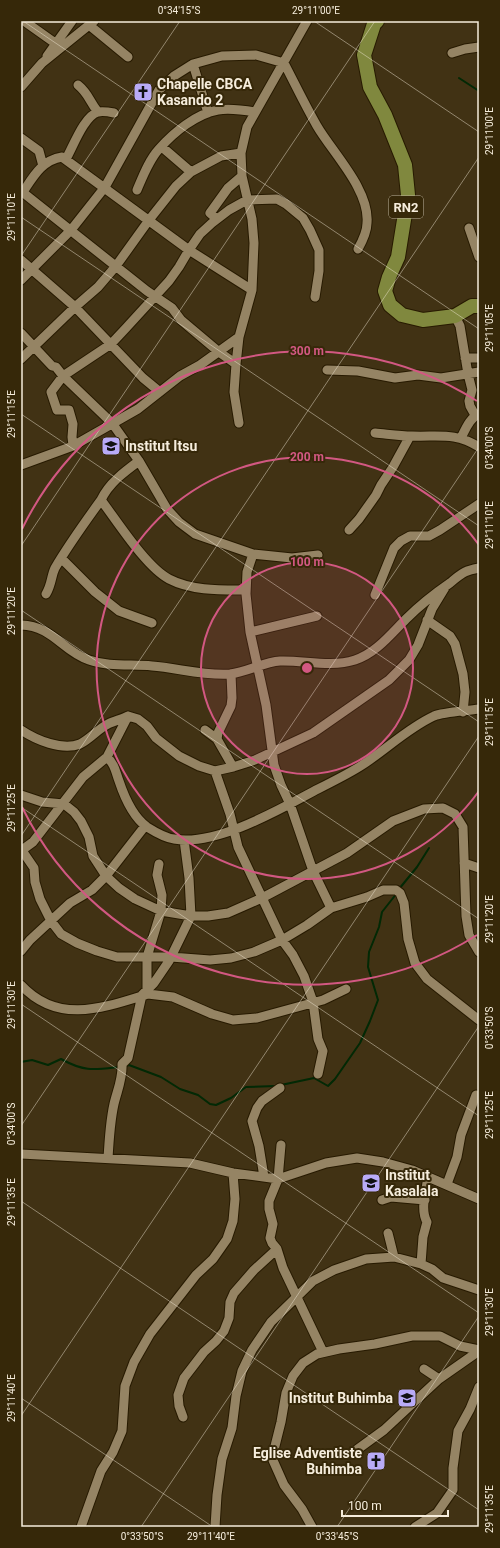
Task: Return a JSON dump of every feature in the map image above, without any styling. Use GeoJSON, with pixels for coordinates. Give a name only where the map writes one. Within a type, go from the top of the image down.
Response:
{"type":"FeatureCollection","features":[{"type":"Feature","properties":{"kind":"highway","name":"RN2"},"geometry":{"type":"LineString","coordinates":[[375,22],[364,55],[370,87],[385,115],[405,164],[408,195],[398,257],[389,277],[385,291],[390,305],[402,315],[423,320],[455,316],[477,304]]}},
{"type":"Feature","properties":{"kind":"street"},"geometry":{"type":"LineString","coordinates":[[24,21],[55,43]]}},
{"type":"Feature","properties":{"kind":"street"},"geometry":{"type":"LineString","coordinates":[[21,87],[42,63],[72,21]]}},
{"type":"Feature","properties":{"kind":"street"},"geometry":{"type":"LineString","coordinates":[[238,423],[234,392],[236,364],[239,337],[252,290],[254,243],[252,219],[242,176],[241,153],[247,127],[307,21]]}},
{"type":"Feature","properties":{"kind":"street"},"geometry":{"type":"LineString","coordinates":[[42,63],[92,23],[128,57]]}},
{"type":"Feature","properties":{"kind":"street"},"geometry":{"type":"LineString","coordinates":[[452,53],[479,47]]}},
{"type":"Feature","properties":{"kind":"street"},"geometry":{"type":"LineString","coordinates":[[21,280],[71,230],[105,188],[159,90],[174,76],[193,64],[222,56],[256,55],[284,63],[317,127],[348,170],[363,198],[368,221],[365,234],[358,249]]}},
{"type":"Feature","properties":{"kind":"street"},"geometry":{"type":"LineString","coordinates":[[193,64],[208,113]]}},
{"type":"Feature","properties":{"kind":"street"},"geometry":{"type":"LineString","coordinates":[[78,85],[87,93],[90,103],[98,112]]}},
{"type":"Feature","properties":{"kind":"street"},"geometry":{"type":"LineString","coordinates":[[137,190],[146,170],[162,147],[187,124],[200,116],[217,110],[232,109],[255,112]]}},
{"type":"Feature","properties":{"kind":"street"},"geometry":{"type":"LineString","coordinates":[[66,159],[86,122],[91,116],[98,112],[104,111],[114,113]]}},
{"type":"Feature","properties":{"kind":"street"},"geometry":{"type":"LineString","coordinates":[[21,138],[39,151],[43,166]]}},
{"type":"Feature","properties":{"kind":"street"},"geometry":{"type":"LineString","coordinates":[[162,147],[191,172]]}},
{"type":"Feature","properties":{"kind":"street"},"geometry":{"type":"LineString","coordinates":[[21,359],[98,287],[116,266],[176,186],[191,172],[221,156],[241,153]]}},
{"type":"Feature","properties":{"kind":"street"},"geometry":{"type":"LineString","coordinates":[[236,364],[219,352],[181,320],[172,308],[155,297],[23,194],[40,168],[56,158],[62,157],[189,250],[252,290]]}},
{"type":"Feature","properties":{"kind":"street"},"geometry":{"type":"LineString","coordinates":[[73,446],[73,424],[69,410],[57,410],[51,392],[63,376],[111,344],[155,297],[179,267],[189,250],[214,216],[228,188],[242,176]]}},
{"type":"Feature","properties":{"kind":"street"},"geometry":{"type":"LineString","coordinates":[[214,216],[247,200],[277,199],[286,204],[303,218],[319,250],[319,272],[315,297]]}},
{"type":"Feature","properties":{"kind":"street"},"geometry":{"type":"LineString","coordinates":[[202,207],[214,216]]}},
{"type":"Feature","properties":{"kind":"street"},"geometry":{"type":"LineString","coordinates":[[469,228],[479,257]]}},
{"type":"Feature","properties":{"kind":"street"},"geometry":{"type":"LineString","coordinates":[[21,260],[75,307],[143,378],[160,392]]}},
{"type":"Feature","properties":{"kind":"street"},"geometry":{"type":"LineString","coordinates":[[455,316],[460,326],[472,390],[470,406],[477,415],[466,427],[461,438]]}},
{"type":"Feature","properties":{"kind":"street"},"geometry":{"type":"LineString","coordinates":[[21,333],[52,366],[56,367],[63,376],[112,423],[139,461],[167,509],[179,522],[195,534],[253,554],[292,558],[318,555]]}},
{"type":"Feature","properties":{"kind":"street"},"geometry":{"type":"LineString","coordinates":[[21,465],[73,446],[138,409],[180,376],[219,352],[239,337]]}},
{"type":"Feature","properties":{"kind":"street"},"geometry":{"type":"LineString","coordinates":[[465,358],[479,358]]}},
{"type":"Feature","properties":{"kind":"street"},"geometry":{"type":"LineString","coordinates":[[327,370],[358,371],[395,378],[418,375],[441,378],[479,372]]}},
{"type":"Feature","properties":{"kind":"street"},"geometry":{"type":"LineString","coordinates":[[375,433],[410,436],[451,436],[461,438],[479,447]]}},
{"type":"Feature","properties":{"kind":"street"},"geometry":{"type":"LineString","coordinates":[[349,530],[376,495],[410,436]]}},
{"type":"Feature","properties":{"kind":"street"},"geometry":{"type":"LineString","coordinates":[[46,594],[53,580],[53,574],[61,558],[101,500],[104,493],[122,473],[139,461]]}},
{"type":"Feature","properties":{"kind":"street"},"geometry":{"type":"LineString","coordinates":[[101,500],[140,552],[167,578],[189,586],[217,590],[246,590]]}},
{"type":"Feature","properties":{"kind":"street"},"geometry":{"type":"LineString","coordinates":[[374,595],[394,548],[401,541],[410,536],[429,536],[479,504]]}},
{"type":"Feature","properties":{"kind":"street"},"geometry":{"type":"LineString","coordinates":[[253,554],[247,572],[246,590],[250,632],[256,668],[266,705],[274,764],[281,785],[290,804],[313,871],[331,908]]}},
{"type":"Feature","properties":{"kind":"street"},"geometry":{"type":"LineString","coordinates":[[61,558],[95,592],[119,611],[152,623]]}},
{"type":"Feature","properties":{"kind":"street"},"geometry":{"type":"LineString","coordinates":[[21,625],[29,625],[43,629],[74,654],[90,661],[121,665],[152,666],[212,674],[231,674],[277,661],[301,661],[325,664],[353,661],[369,655],[424,602],[464,573],[479,568]]}},
{"type":"Feature","properties":{"kind":"street"},"geometry":{"type":"LineString","coordinates":[[21,730],[46,743],[60,746],[79,744],[108,724],[128,716],[142,723],[156,738],[179,756],[199,766],[215,771],[255,760],[273,750],[313,733],[390,680],[409,660],[418,645],[432,608],[446,586]]}},
{"type":"Feature","properties":{"kind":"street"},"geometry":{"type":"LineString","coordinates":[[250,632],[318,616]]}},
{"type":"Feature","properties":{"kind":"street"},"geometry":{"type":"LineString","coordinates":[[427,620],[450,636],[455,644],[463,674],[465,692],[463,712]]}},
{"type":"Feature","properties":{"kind":"street"},"geometry":{"type":"LineString","coordinates":[[217,739],[218,733],[231,706],[231,674]]}},
{"type":"Feature","properties":{"kind":"street"},"geometry":{"type":"LineString","coordinates":[[107,757],[114,764],[125,798],[145,826],[160,835],[174,839],[184,840],[206,838],[233,830],[290,804],[359,767],[412,728],[436,716],[479,709]]}},
{"type":"Feature","properties":{"kind":"street"},"geometry":{"type":"LineString","coordinates":[[128,716],[107,757],[83,777],[64,804],[32,842],[22,850],[34,868],[35,882],[40,899],[51,921],[61,934],[77,943],[117,957],[171,957],[210,960],[231,958],[254,952],[282,940],[331,908],[384,890],[398,892],[404,903],[408,939],[415,963],[427,979],[479,1020]]}},
{"type":"Feature","properties":{"kind":"street"},"geometry":{"type":"LineString","coordinates":[[205,730],[217,739],[233,767]]}},
{"type":"Feature","properties":{"kind":"street"},"geometry":{"type":"LineString","coordinates":[[215,771],[230,814],[238,847],[282,940],[293,955],[304,976],[313,1002],[318,1039],[322,1051],[318,1074]]}},
{"type":"Feature","properties":{"kind":"street"},"geometry":{"type":"LineString","coordinates":[[21,795],[42,802],[64,804],[74,812],[81,821],[89,837],[93,856],[106,876],[119,888],[135,899],[161,911],[191,916],[208,916],[228,912],[262,898],[347,853],[393,821],[424,809],[443,808],[455,814],[463,827],[466,916],[469,934],[479,952]]}},
{"type":"Feature","properties":{"kind":"street"},"geometry":{"type":"LineString","coordinates":[[21,951],[30,940],[70,903],[92,890],[106,876],[145,826]]}},
{"type":"Feature","properties":{"kind":"street"},"geometry":{"type":"LineString","coordinates":[[21,985],[31,995],[48,1005],[61,1009],[92,1010],[145,992],[157,978],[171,957],[191,916],[189,878],[184,840]]}},
{"type":"Feature","properties":{"kind":"street"},"geometry":{"type":"LineString","coordinates":[[464,863],[479,868]]}},
{"type":"Feature","properties":{"kind":"street"},"geometry":{"type":"LineString","coordinates":[[108,1159],[109,1133],[115,1102],[123,1068],[128,1058],[145,992],[147,957],[161,911],[162,895],[157,875],[159,864]]}},
{"type":"Feature","properties":{"kind":"street"},"geometry":{"type":"LineString","coordinates":[[145,992],[148,994],[173,997],[212,1014],[233,1020],[257,1018],[323,1000],[346,988]]}},
{"type":"Feature","properties":{"kind":"street"},"geometry":{"type":"LineString","coordinates":[[264,1177],[259,1146],[252,1121],[257,1108],[262,1101],[280,1088]]}},
{"type":"Feature","properties":{"kind":"street"},"geometry":{"type":"LineString","coordinates":[[447,1184],[457,1157],[461,1136],[476,1095]]}},
{"type":"Feature","properties":{"kind":"street"},"geometry":{"type":"LineString","coordinates":[[281,1145],[278,1179],[269,1201],[269,1209],[273,1224],[270,1238],[272,1243],[277,1248],[283,1268],[323,1352]]}},
{"type":"Feature","properties":{"kind":"street"},"geometry":{"type":"LineString","coordinates":[[21,1154],[190,1163],[233,1173],[278,1179],[326,1163],[357,1158],[404,1168],[447,1184],[479,1199]]}},
{"type":"Feature","properties":{"kind":"street"},"geometry":{"type":"LineString","coordinates":[[81,1527],[101,1471],[113,1452],[122,1431],[125,1386],[134,1362],[150,1334],[196,1275],[213,1258],[227,1239],[233,1221],[235,1199],[233,1173]]}},
{"type":"Feature","properties":{"kind":"street"},"geometry":{"type":"LineString","coordinates":[[421,1264],[422,1237],[427,1222],[424,1213],[428,1177]]}},
{"type":"Feature","properties":{"kind":"street"},"geometry":{"type":"LineString","coordinates":[[382,1200],[391,1197],[425,1200]]}},
{"type":"Feature","properties":{"kind":"street"},"geometry":{"type":"LineString","coordinates":[[388,1233],[394,1257]]}},
{"type":"Feature","properties":{"kind":"street"},"geometry":{"type":"LineString","coordinates":[[183,1417],[178,1406],[178,1395],[184,1378],[204,1352],[224,1331],[228,1318],[230,1302],[234,1293],[254,1270],[277,1248]]}},
{"type":"Feature","properties":{"kind":"street"},"geometry":{"type":"LineString","coordinates":[[215,1527],[217,1495],[222,1459],[232,1428],[236,1396],[242,1371],[252,1350],[271,1322],[296,1296],[313,1281],[334,1270],[366,1259],[394,1257],[421,1264],[432,1269],[443,1278],[479,1290]]}},
{"type":"Feature","properties":{"kind":"street"},"geometry":{"type":"LineString","coordinates":[[312,1527],[302,1509],[284,1485],[272,1458],[281,1422],[286,1393],[293,1376],[303,1363],[323,1352],[412,1336],[440,1336],[460,1346],[479,1350]]}},
{"type":"Feature","properties":{"kind":"street"},"geometry":{"type":"LineString","coordinates":[[351,1454],[384,1430],[439,1379],[479,1350]]}},
{"type":"Feature","properties":{"kind":"street"},"geometry":{"type":"LineString","coordinates":[[424,1368],[439,1379]]}},
{"type":"Feature","properties":{"kind":"street"},"geometry":{"type":"LineString","coordinates":[[415,1527],[437,1513],[453,1490],[453,1468],[458,1431],[470,1409],[479,1387]]}},
{"type":"Feature","properties":{"kind":"waterway"},"geometry":{"type":"LineString","coordinates":[[459,78],[479,91]]}},
{"type":"Feature","properties":{"kind":"waterway"},"geometry":{"type":"LineString","coordinates":[[399,889],[417,867],[429,848]]}},
{"type":"Feature","properties":{"kind":"waterway"},"geometry":{"type":"LineString","coordinates":[[281,1085],[314,1078],[328,1086],[335,1079],[360,1043],[378,1000],[368,967],[369,952],[379,927],[382,912],[397,893]]}},
{"type":"Feature","properties":{"kind":"waterway"},"geometry":{"type":"LineString","coordinates":[[21,1062],[32,1060],[48,1065],[61,1059],[77,1066],[89,1069],[119,1067]]}},
{"type":"Feature","properties":{"kind":"waterway"},"geometry":{"type":"LineString","coordinates":[[126,1066],[129,1065],[161,1077],[180,1089],[198,1095],[210,1104],[216,1105],[231,1098],[246,1087],[276,1086]]}},
{"type":"Feature","properties":{"kind":"place","name":"Chapelle CBCA Kasando 2"},"geometry":{"type":"Point","coordinates":[143,92]}},
{"type":"Feature","properties":{"kind":"place","name":"Institut Itsu"},"geometry":{"type":"Point","coordinates":[111,446]}},
{"type":"Feature","properties":{"kind":"place","name":"Institut Kasalala"},"geometry":{"type":"Point","coordinates":[371,1183]}},
{"type":"Feature","properties":{"kind":"place","name":"Institut Buhimba"},"geometry":{"type":"Point","coordinates":[407,1398]}},
{"type":"Feature","properties":{"kind":"place","name":"Eglise Adventiste Buhimba"},"geometry":{"type":"Point","coordinates":[376,1461]}}]}
